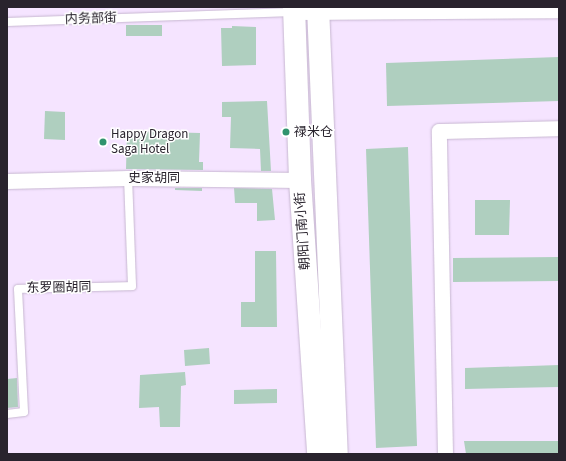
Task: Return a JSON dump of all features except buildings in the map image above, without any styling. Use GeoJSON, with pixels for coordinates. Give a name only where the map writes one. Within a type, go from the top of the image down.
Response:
{"type":"FeatureCollection","features":[{"type":"Feature","properties":{"kind":"main road","name":"朝阳门南小街"},"geometry":{"type":"LineString","coordinates":[[294,10],[300,180],[318,454]]}},
{"type":"Feature","properties":{"kind":"main road","name":"朝阳门南小街"},"geometry":{"type":"LineString","coordinates":[[318,10],[337,454]]}},
{"type":"Feature","properties":{"kind":"street"},"geometry":{"type":"LineString","coordinates":[[294,10],[559,10]]}},
{"type":"Feature","properties":{"kind":"street"},"geometry":{"type":"LineString","coordinates":[[445,454],[438,131],[559,128]]}},
{"type":"Feature","properties":{"kind":"street","name":"史家胡同"},"geometry":{"type":"LineString","coordinates":[[7,181],[128,178],[300,180]]}},
{"type":"Feature","properties":{"kind":"lane","name":"内务部街"},"geometry":{"type":"LineString","coordinates":[[7,22],[294,10]]}},
{"type":"Feature","properties":{"kind":"lane","name":"东罗圈胡同"},"geometry":{"type":"LineString","coordinates":[[7,414],[24,412],[18,288],[132,286],[128,178]]}},
{"type":"Feature","properties":{"kind":"place","name":"禄米仓"},"geometry":{"type":"Point","coordinates":[286,132]}},
{"type":"Feature","properties":{"kind":"place","name":"Happy Dragon Saga Hotel"},"geometry":{"type":"Point","coordinates":[103,142]}}]}
